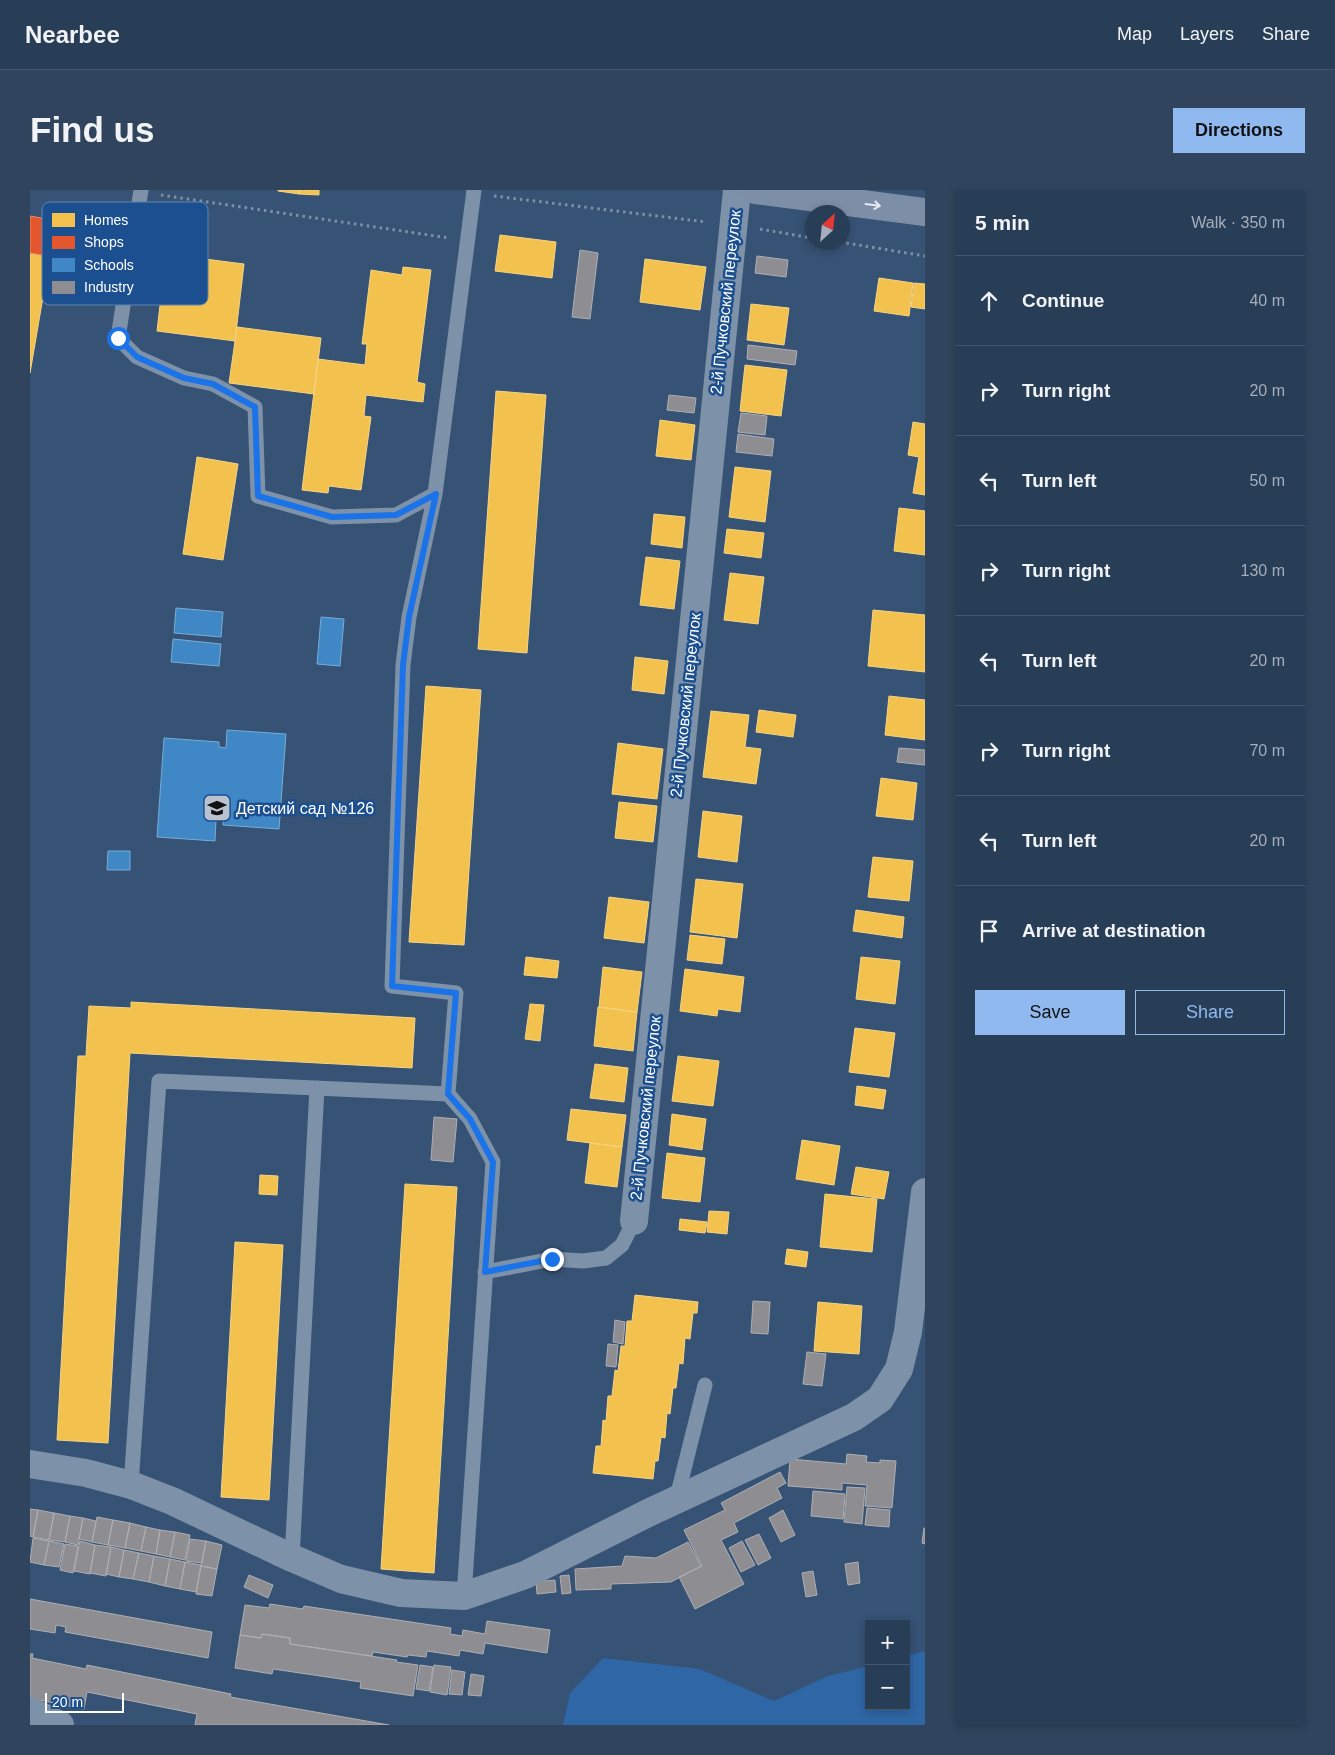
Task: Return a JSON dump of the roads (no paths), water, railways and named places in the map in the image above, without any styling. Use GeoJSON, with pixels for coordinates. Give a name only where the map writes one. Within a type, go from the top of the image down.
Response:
{"type":"FeatureCollection","features":[{"type":"Feature","properties":{"kind":"main road"},"geometry":{"type":"LineString","coordinates":[[755,190],[925,212]]}},
{"type":"Feature","properties":{"kind":"street","name":"2-й Пучковский переулок"},"geometry":{"type":"LineString","coordinates":[[634,1221],[737,190]]}},
{"type":"Feature","properties":{"kind":"street"},"geometry":{"type":"LineString","coordinates":[[30,1464],[86,1473],[131,1485],[172,1500],[292,1558],[341,1579],[401,1593],[464,1596],[525,1575],[648,1513],[854,1418],[880,1398],[899,1369],[908,1332],[925,1192]]}},
{"type":"Feature","properties":{"kind":"street"},"geometry":{"type":"LineString","coordinates":[[30,1711],[60,1725]]}},
{"type":"Feature","properties":{"kind":"lane"},"geometry":{"type":"LineString","coordinates":[[464,1596],[493,1162],[470,1119],[448,1094],[456,993],[392,986],[403,665],[409,617],[436,494],[474,192]]}},
{"type":"Feature","properties":{"kind":"lane"},"geometry":{"type":"LineString","coordinates":[[123,305],[118,338],[137,357],[184,378],[213,384],[255,407],[258,496],[332,517],[396,515],[436,494]]}},
{"type":"Feature","properties":{"kind":"lane"},"geometry":{"type":"LineString","coordinates":[[131,1485],[159,1080],[448,1094]]}},
{"type":"Feature","properties":{"kind":"lane"},"geometry":{"type":"LineString","coordinates":[[292,1558],[317,1088]]}},
{"type":"Feature","properties":{"kind":"lane"},"geometry":{"type":"LineString","coordinates":[[485,1272],[552,1259],[583,1261],[606,1258],[622,1245],[634,1221]]}},
{"type":"Feature","properties":{"kind":"lane"},"geometry":{"type":"LineString","coordinates":[[676,1501],[705,1385]]}},
{"type":"Feature","properties":{"kind":"place","name":"Детский сад №126"},"geometry":{"type":"Point","coordinates":[217,808]}}]}
